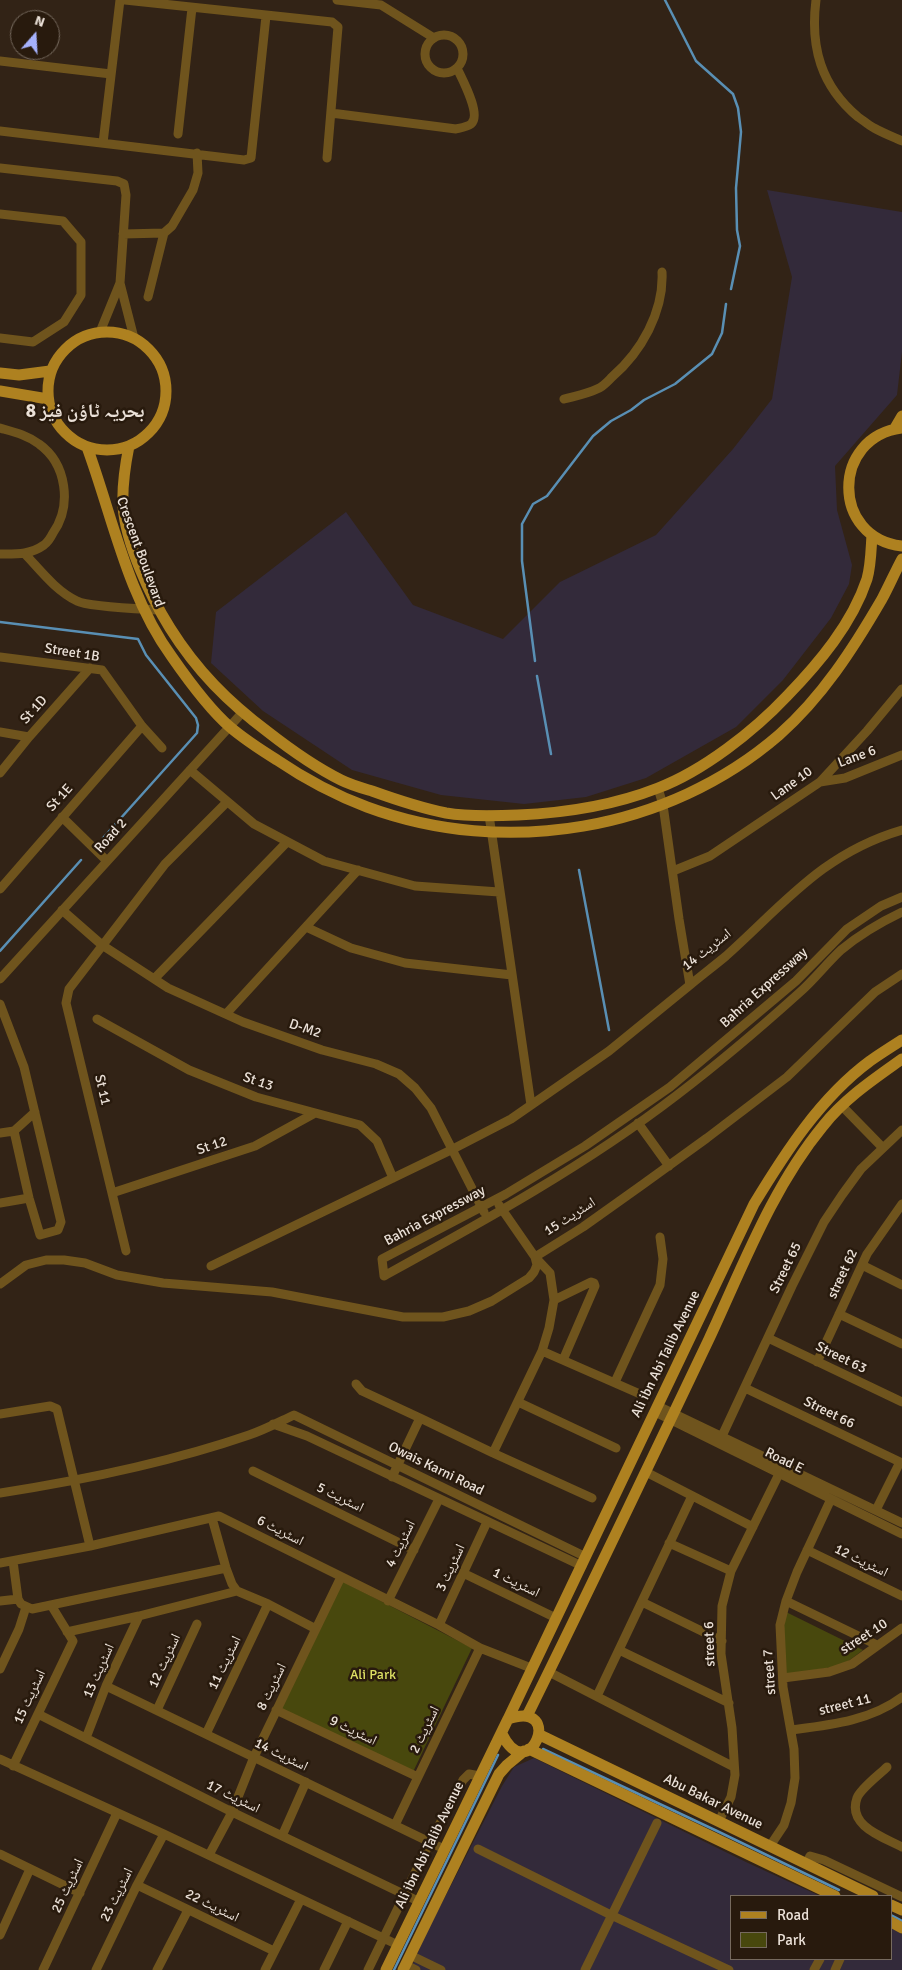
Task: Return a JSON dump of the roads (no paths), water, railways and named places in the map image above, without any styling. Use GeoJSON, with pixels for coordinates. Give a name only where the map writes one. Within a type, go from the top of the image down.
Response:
{"type":"FeatureCollection","features":[{"type":"Feature","properties":{"kind":"main road"},"geometry":{"type":"LineString","coordinates":[[100,332],[123,334],[134,338],[145,346],[155,356],[161,367],[165,380],[166,394],[159,420],[141,440],[129,446],[108,450],[87,447],[77,443],[61,429],[52,415],[48,399],[50,371],[58,356],[79,338],[100,332]]}},
{"type":"Feature","properties":{"kind":"main road"},"geometry":{"type":"LineString","coordinates":[[0,373],[19,375],[50,371]]}},
{"type":"Feature","properties":{"kind":"main road"},"geometry":{"type":"LineString","coordinates":[[0,391],[48,399]]}},
{"type":"Feature","properties":{"kind":"main road"},"geometry":{"type":"LineString","coordinates":[[902,416],[899,428],[881,434],[863,448],[851,467],[848,482],[853,512],[861,524],[872,535],[884,542],[902,546]]}},
{"type":"Feature","properties":{"kind":"main road","name":"Crescent Boulevard"},"geometry":{"type":"LineString","coordinates":[[129,446],[123,485],[125,520],[143,574],[159,610],[181,645],[214,686],[242,712],[291,750],[344,781],[397,800],[448,813],[489,816],[556,814],[582,810],[620,801],[658,788],[717,755],[778,705],[812,670],[835,639],[864,586],[870,562],[872,535]]}},
{"type":"Feature","properties":{"kind":"main road","name":"Crescent Boulevard"},"geometry":{"type":"LineString","coordinates":[[87,447],[143,609],[173,659],[230,727],[267,754],[315,784],[368,807],[434,825],[490,832],[539,832],[576,827],[625,817],[664,805],[734,768],[778,735],[801,714],[844,661],[883,597],[902,558]]}},
{"type":"Feature","properties":{"kind":"main road","name":"Ali ibn Abi Talib Avenue"},"geometry":{"type":"LineString","coordinates":[[508,1719],[754,1204],[797,1137],[833,1094],[869,1062],[902,1040]]}},
{"type":"Feature","properties":{"kind":"main road"},"geometry":{"type":"LineString","coordinates":[[527,1716],[646,1472],[744,1262],[790,1172],[823,1125],[861,1089],[902,1059]]}},
{"type":"Feature","properties":{"kind":"main road"},"geometry":{"type":"LineString","coordinates":[[409,1965],[499,1774],[507,1765],[527,1750],[534,1746],[540,1735],[536,1723],[527,1716],[521,1715],[508,1719],[502,1734],[508,1745],[513,1749],[527,1750],[833,1895]]}},
{"type":"Feature","properties":{"kind":"main road","name":"Ali ibn Abi Talib Avenue"},"geometry":{"type":"LineString","coordinates":[[386,1970],[444,1848],[502,1734]]}},
{"type":"Feature","properties":{"kind":"main road","name":"Abu Bakar Avenue"},"geometry":{"type":"LineString","coordinates":[[540,1735],[871,1895]]}},
{"type":"Feature","properties":{"kind":"street"},"geometry":{"type":"LineString","coordinates":[[103,144],[120,0]]}},
{"type":"Feature","properties":{"kind":"street"},"geometry":{"type":"LineString","coordinates":[[125,0],[332,22],[338,27],[327,158]]}},
{"type":"Feature","properties":{"kind":"street"},"geometry":{"type":"LineString","coordinates":[[337,0],[381,5],[434,38]]}},
{"type":"Feature","properties":{"kind":"street"},"geometry":{"type":"LineString","coordinates":[[816,0],[813,22],[817,54],[825,77],[845,106],[872,128],[902,140]]}},
{"type":"Feature","properties":{"kind":"street"},"geometry":{"type":"LineString","coordinates":[[178,134],[192,8]]}},
{"type":"Feature","properties":{"kind":"street"},"geometry":{"type":"LineString","coordinates":[[0,131],[244,160],[251,158],[266,16]]}},
{"type":"Feature","properties":{"kind":"street"},"geometry":{"type":"LineString","coordinates":[[448,35],[459,42],[463,55],[457,68],[452,71],[441,72],[431,67],[425,52],[427,46],[434,38],[448,35]]}},
{"type":"Feature","properties":{"kind":"street"},"geometry":{"type":"LineString","coordinates":[[0,61],[111,74]]}},
{"type":"Feature","properties":{"kind":"street"},"geometry":{"type":"LineString","coordinates":[[331,112],[456,129],[464,127],[472,124],[475,117],[474,109],[457,68]]}},
{"type":"Feature","properties":{"kind":"street"},"geometry":{"type":"LineString","coordinates":[[148,297],[164,233],[172,226],[193,190],[198,173],[197,153]]}},
{"type":"Feature","properties":{"kind":"street"},"geometry":{"type":"LineString","coordinates":[[0,168],[117,181],[124,184],[126,194],[120,283],[134,338]]}},
{"type":"Feature","properties":{"kind":"street"},"geometry":{"type":"LineString","coordinates":[[0,214],[63,221],[81,242],[81,295],[64,322],[33,342],[0,338]]}},
{"type":"Feature","properties":{"kind":"street"},"geometry":{"type":"LineString","coordinates":[[123,234],[164,233]]}},
{"type":"Feature","properties":{"kind":"street"},"geometry":{"type":"LineString","coordinates":[[564,399],[599,389],[618,372],[641,344],[655,314],[663,287],[662,272]]}},
{"type":"Feature","properties":{"kind":"street"},"geometry":{"type":"LineString","coordinates":[[100,332],[120,283]]}},
{"type":"Feature","properties":{"kind":"street"},"geometry":{"type":"LineString","coordinates":[[0,428],[23,434],[40,445],[56,464],[64,485],[65,504],[59,525],[46,544],[25,554],[0,554]]}},
{"type":"Feature","properties":{"kind":"street"},"geometry":{"type":"LineString","coordinates":[[25,554],[46,577],[79,602],[159,610]]}},
{"type":"Feature","properties":{"kind":"street","name":"Street 1B"},"geometry":{"type":"LineString","coordinates":[[0,657],[102,670],[142,726],[162,748]]}},
{"type":"Feature","properties":{"kind":"street","name":"St 1D"},"geometry":{"type":"LineString","coordinates":[[0,772],[90,668]]}},
{"type":"Feature","properties":{"kind":"street","name":"Lane 10"},"geometry":{"type":"LineString","coordinates":[[674,871],[710,856],[820,782],[902,689]]}},
{"type":"Feature","properties":{"kind":"street","name":"Road 2"},"geometry":{"type":"LineString","coordinates":[[0,979],[242,712]]}},
{"type":"Feature","properties":{"kind":"street","name":"St 1E"},"geometry":{"type":"LineString","coordinates":[[0,888],[142,726]]}},
{"type":"Feature","properties":{"kind":"street"},"geometry":{"type":"LineString","coordinates":[[0,732],[29,737]]}},
{"type":"Feature","properties":{"kind":"street","name":"Lane 6"},"geometry":{"type":"LineString","coordinates":[[820,782],[845,778],[902,755]]}},
{"type":"Feature","properties":{"kind":"street"},"geometry":{"type":"LineString","coordinates":[[190,770],[254,824],[324,861],[415,886],[499,892]]}},
{"type":"Feature","properties":{"kind":"street","name":"اسٹریٹ 14"},"geometry":{"type":"LineString","coordinates":[[658,788],[664,805],[690,985],[726,956],[797,888],[831,862],[878,837],[902,830]]}},
{"type":"Feature","properties":{"kind":"street","name":"St 11"},"geometry":{"type":"LineString","coordinates":[[126,1251],[66,1003],[69,989],[165,864],[227,802]]}},
{"type":"Feature","properties":{"kind":"street"},"geometry":{"type":"LineString","coordinates":[[489,816],[531,1105]]}},
{"type":"Feature","properties":{"kind":"street"},"geometry":{"type":"LineString","coordinates":[[62,817],[107,861]]}},
{"type":"Feature","properties":{"kind":"street"},"geometry":{"type":"LineString","coordinates":[[155,978],[287,842]]}},
{"type":"Feature","properties":{"kind":"street"},"geometry":{"type":"LineString","coordinates":[[226,1014],[358,870]]}},
{"type":"Feature","properties":{"kind":"street","name":"Bahria Expressway"},"geometry":{"type":"LineString","coordinates":[[902,897],[881,906],[847,930],[796,981],[670,1087],[585,1146],[496,1199],[382,1259],[384,1276],[502,1210],[616,1140],[677,1095],[762,1027],[804,989],[842,950],[882,921],[902,912]]}},
{"type":"Feature","properties":{"kind":"street","name":"D-M2"},"geometry":{"type":"LineString","coordinates":[[62,910],[102,944],[168,988],[243,1022],[322,1050],[376,1064],[399,1074],[415,1088],[431,1108],[451,1150],[488,1218]]}},
{"type":"Feature","properties":{"kind":"street"},"geometry":{"type":"LineString","coordinates":[[306,927],[351,948],[406,964],[512,975]]}},
{"type":"Feature","properties":{"kind":"street","name":"اسٹریٹ 15"},"geometry":{"type":"LineString","coordinates":[[535,1257],[583,1227],[669,1166],[787,1077],[875,992],[902,974]]}},
{"type":"Feature","properties":{"kind":"street"},"geometry":{"type":"LineString","coordinates":[[211,1266],[511,1119],[609,1051],[690,985]]}},
{"type":"Feature","properties":{"kind":"street"},"geometry":{"type":"LineString","coordinates":[[0,1004],[24,1067],[61,1222],[58,1230],[40,1235],[29,1198],[14,1131]]}},
{"type":"Feature","properties":{"kind":"street","name":"St 13"},"geometry":{"type":"LineString","coordinates":[[97,1019],[189,1070],[256,1097],[360,1125],[377,1141],[393,1178]]}},
{"type":"Feature","properties":{"kind":"street"},"geometry":{"type":"LineString","coordinates":[[842,1106],[883,1148]]}},
{"type":"Feature","properties":{"kind":"street"},"geometry":{"type":"LineString","coordinates":[[0,1133],[14,1131],[35,1112]]}},
{"type":"Feature","properties":{"kind":"street","name":"St 12"},"geometry":{"type":"LineString","coordinates":[[112,1193],[255,1146],[315,1113]]}},
{"type":"Feature","properties":{"kind":"street"},"geometry":{"type":"LineString","coordinates":[[638,1123],[669,1166]]}},
{"type":"Feature","properties":{"kind":"street","name":"Street 65"},"geometry":{"type":"LineString","coordinates":[[722,1436],[824,1222],[861,1169],[902,1130]]}},
{"type":"Feature","properties":{"kind":"street"},"geometry":{"type":"LineString","coordinates":[[0,1203],[29,1198]]}},
{"type":"Feature","properties":{"kind":"street"},"geometry":{"type":"LineString","coordinates":[[493,1453],[542,1351],[549,1328],[554,1300],[550,1273],[535,1257],[496,1199]]}},
{"type":"Feature","properties":{"kind":"street","name":"street 62"},"geometry":{"type":"LineString","coordinates":[[817,1362],[867,1254],[902,1204]]}},
{"type":"Feature","properties":{"kind":"street"},"geometry":{"type":"LineString","coordinates":[[615,1382],[660,1285],[664,1259],[660,1237]]}},
{"type":"Feature","properties":{"kind":"street"},"geometry":{"type":"LineString","coordinates":[[0,1284],[26,1265],[46,1260],[64,1260],[85,1263],[117,1275],[163,1283],[272,1292],[403,1317],[443,1317],[469,1311],[492,1301],[529,1278],[534,1272],[536,1265],[535,1257]]}},
{"type":"Feature","properties":{"kind":"street"},"geometry":{"type":"LineString","coordinates":[[862,1265],[902,1285]]}},
{"type":"Feature","properties":{"kind":"street"},"geometry":{"type":"LineString","coordinates":[[554,1300],[591,1282],[594,1283],[595,1286],[563,1360]]}},
{"type":"Feature","properties":{"kind":"street"},"geometry":{"type":"LineString","coordinates":[[840,1314],[902,1344]]}},
{"type":"Feature","properties":{"kind":"street","name":"Street 63"},"geometry":{"type":"LineString","coordinates":[[768,1338],[902,1402]]}},
{"type":"Feature","properties":{"kind":"street"},"geometry":{"type":"LineString","coordinates":[[542,1351],[640,1394]]}},
{"type":"Feature","properties":{"kind":"street"},"geometry":{"type":"LineString","coordinates":[[356,1384],[362,1391],[592,1498]]}},
{"type":"Feature","properties":{"kind":"street","name":"Street 66"},"geometry":{"type":"LineString","coordinates":[[745,1388],[901,1462]]}},
{"type":"Feature","properties":{"kind":"street"},"geometry":{"type":"LineString","coordinates":[[518,1402],[616,1448]]}},
{"type":"Feature","properties":{"kind":"street"},"geometry":{"type":"LineString","coordinates":[[0,1414],[50,1406],[56,1407],[90,1546]]}},
{"type":"Feature","properties":{"kind":"street","name":"Road E"},"geometry":{"type":"LineString","coordinates":[[656,1409],[779,1474],[902,1534]]}},
{"type":"Feature","properties":{"kind":"street","name":"Owais Karni Road"},"geometry":{"type":"LineString","coordinates":[[0,1493],[74,1482],[176,1457],[250,1435],[294,1415],[584,1561]]}},
{"type":"Feature","properties":{"kind":"street","name":"Road E"},"geometry":{"type":"LineString","coordinates":[[671,1416],[722,1436],[902,1523]]}},
{"type":"Feature","properties":{"kind":"street"},"geometry":{"type":"LineString","coordinates":[[392,1477],[420,1418]]}},
{"type":"Feature","properties":{"kind":"street","name":"Owais Karni Road"},"geometry":{"type":"LineString","coordinates":[[273,1424],[307,1436],[487,1522],[584,1561]]}},
{"type":"Feature","properties":{"kind":"street"},"geometry":{"type":"LineString","coordinates":[[876,1510],[901,1462]]}},
{"type":"Feature","properties":{"kind":"street","name":"اسٹریٹ 5"},"geometry":{"type":"LineString","coordinates":[[253,1471],[414,1550]]}},
{"type":"Feature","properties":{"kind":"street"},"geometry":{"type":"LineString","coordinates":[[646,1472],[753,1527]]}},
{"type":"Feature","properties":{"kind":"street","name":"street 6"},"geometry":{"type":"LineString","coordinates":[[718,1821],[731,1797],[734,1767],[732,1728],[721,1654],[722,1606],[731,1571],[779,1474]]}},
{"type":"Feature","properties":{"kind":"street"},"geometry":{"type":"LineString","coordinates":[[597,1696],[692,1496]]}},
{"type":"Feature","properties":{"kind":"street","name":"اسٹریٹ 4"},"geometry":{"type":"LineString","coordinates":[[388,1601],[439,1499]]}},
{"type":"Feature","properties":{"kind":"street","name":"street 7"},"geometry":{"type":"LineString","coordinates":[[770,1846],[784,1825],[791,1804],[795,1778],[794,1749],[783,1678],[780,1625],[786,1601],[831,1499]]}},
{"type":"Feature","properties":{"kind":"street","name":"اسٹریٹ 6"},"geometry":{"type":"LineString","coordinates":[[0,1564],[90,1546],[219,1516],[439,1625],[480,1648],[532,1668]]}},
{"type":"Feature","properties":{"kind":"street"},"geometry":{"type":"LineString","coordinates":[[212,1518],[226,1568],[237,1591],[268,1604],[316,1629]]}},
{"type":"Feature","properties":{"kind":"street","name":"اسٹریٹ 3"},"geometry":{"type":"LineString","coordinates":[[439,1625],[487,1522]]}},
{"type":"Feature","properties":{"kind":"street"},"geometry":{"type":"LineString","coordinates":[[669,1543],[731,1571]]}},
{"type":"Feature","properties":{"kind":"street","name":"اسٹریٹ 12"},"geometry":{"type":"LineString","coordinates":[[807,1550],[902,1596]]}},
{"type":"Feature","properties":{"kind":"street"},"geometry":{"type":"LineString","coordinates":[[13,1561],[18,1599],[26,1607],[32,1609],[226,1568]]}},
{"type":"Feature","properties":{"kind":"street","name":"اسٹریٹ 1"},"geometry":{"type":"LineString","coordinates":[[463,1573],[556,1618]]}},
{"type":"Feature","properties":{"kind":"street","name":"اسٹریٹ 8"},"geometry":{"type":"LineString","coordinates":[[209,1855],[232,1812],[254,1757],[341,1577]]}},
{"type":"Feature","properties":{"kind":"street"},"geometry":{"type":"LineString","coordinates":[[52,1605],[67,1632],[140,1616],[237,1591]]}},
{"type":"Feature","properties":{"kind":"street"},"geometry":{"type":"LineString","coordinates":[[0,1602],[18,1599]]}},
{"type":"Feature","properties":{"kind":"street"},"geometry":{"type":"LineString","coordinates":[[786,1601],[878,1645]]}},
{"type":"Feature","properties":{"kind":"street"},"geometry":{"type":"LineString","coordinates":[[642,1602],[722,1641]]}},
{"type":"Feature","properties":{"kind":"street","name":"اسٹریٹ 11"},"geometry":{"type":"LineString","coordinates":[[206,1734],[268,1604]]}},
{"type":"Feature","properties":{"kind":"street"},"geometry":{"type":"LineString","coordinates":[[0,1669],[19,1628],[26,1607]]}},
{"type":"Feature","properties":{"kind":"street","name":"اسٹریٹ 13"},"geometry":{"type":"LineString","coordinates":[[86,1738],[106,1686],[140,1616]]}},
{"type":"Feature","properties":{"kind":"street","name":"اسٹریٹ 12"},"geometry":{"type":"LineString","coordinates":[[157,1710],[197,1624]]}},
{"type":"Feature","properties":{"kind":"street","name":"street 10"},"geometry":{"type":"LineString","coordinates":[[783,1678],[829,1672],[852,1664],[902,1628]]}},
{"type":"Feature","properties":{"kind":"street","name":"اسٹریٹ 15"},"geometry":{"type":"LineString","coordinates":[[13,1766],[72,1640],[67,1632]]}},
{"type":"Feature","properties":{"kind":"street","name":"اسٹریٹ 2"},"geometry":{"type":"LineString","coordinates":[[395,1825],[480,1648]]}},
{"type":"Feature","properties":{"kind":"street"},"geometry":{"type":"LineString","coordinates":[[619,1650],[729,1703]]}},
{"type":"Feature","properties":{"kind":"street"},"geometry":{"type":"LineString","coordinates":[[549,1672],[734,1767]]}},
{"type":"Feature","properties":{"kind":"street","name":"اسٹریٹ 14"},"geometry":{"type":"LineString","coordinates":[[106,1686],[444,1848]]}},
{"type":"Feature","properties":{"kind":"street","name":"street 11"},"geometry":{"type":"LineString","coordinates":[[791,1730],[838,1724],[862,1718],[888,1708],[902,1697]]}},
{"type":"Feature","properties":{"kind":"street","name":"اسٹریٹ 9"},"geometry":{"type":"LineString","coordinates":[[276,1710],[418,1777]]}},
{"type":"Feature","properties":{"kind":"street","name":"اسٹریٹ 17"},"geometry":{"type":"LineString","coordinates":[[38,1714],[232,1812],[418,1902]]}},
{"type":"Feature","properties":{"kind":"street"},"geometry":{"type":"LineString","coordinates":[[0,1759],[209,1855],[398,1945]]}},
{"type":"Feature","properties":{"kind":"street"},"geometry":{"type":"LineString","coordinates":[[887,1767],[858,1796],[856,1806],[865,1829],[902,1847]]}},
{"type":"Feature","properties":{"kind":"street"},"geometry":{"type":"LineString","coordinates":[[368,1970],[382,1938],[406,1896],[430,1842],[464,1780],[469,1774],[480,1776]]}},
{"type":"Feature","properties":{"kind":"street"},"geometry":{"type":"LineString","coordinates":[[282,1836],[306,1782]]}},
{"type":"Feature","properties":{"kind":"street","name":"اسٹریٹ 25"},"geometry":{"type":"LineString","coordinates":[[43,1970],[117,1813]]}},
{"type":"Feature","properties":{"kind":"street"},"geometry":{"type":"LineString","coordinates":[[585,1970],[657,1823]]}},
{"type":"Feature","properties":{"kind":"street","name":"اسٹریٹ 23"},"geometry":{"type":"LineString","coordinates":[[96,1970],[164,1834]]}},
{"type":"Feature","properties":{"kind":"street"},"geometry":{"type":"LineString","coordinates":[[478,1849],[611,1916],[729,1970]]}},
{"type":"Feature","properties":{"kind":"street"},"geometry":{"type":"LineString","coordinates":[[0,1854],[80,1893]]}},
{"type":"Feature","properties":{"kind":"street"},"geometry":{"type":"LineString","coordinates":[[806,1864],[810,1856],[824,1860],[902,1898]]}},
{"type":"Feature","properties":{"kind":"street"},"geometry":{"type":"LineString","coordinates":[[0,1935],[4,1917],[30,1869]]}},
{"type":"Feature","properties":{"kind":"street","name":"اسٹریٹ 22"},"geometry":{"type":"LineString","coordinates":[[137,1885],[274,1952]]}},
{"type":"Feature","properties":{"kind":"street"},"geometry":{"type":"LineString","coordinates":[[265,1970],[300,1899]]}},
{"type":"Feature","properties":{"kind":"street"},"geometry":{"type":"LineString","coordinates":[[157,1970],[188,1910]]}},
{"type":"Feature","properties":{"kind":"street"},"geometry":{"type":"LineString","coordinates":[[324,1970],[348,1922]]}},
{"type":"Feature","properties":{"kind":"street"},"geometry":{"type":"LineString","coordinates":[[409,1965],[442,1970]]}},
{"type":"Feature","properties":{"kind":"waterway"},"geometry":{"type":"LineString","coordinates":[[665,0],[696,61],[733,94],[738,108],[741,132],[736,188],[737,230],[740,246],[731,289]]}},
{"type":"Feature","properties":{"kind":"waterway"},"geometry":{"type":"LineString","coordinates":[[535,661],[522,561],[522,524],[533,504],[547,496],[593,436],[611,421],[644,400],[675,384],[712,354],[722,333],[726,304]]}},
{"type":"Feature","properties":{"kind":"waterway"},"geometry":{"type":"LineString","coordinates":[[0,622],[138,639],[146,655],[196,718],[198,725],[197,733],[103,838]]}},
{"type":"Feature","properties":{"kind":"waterway"},"geometry":{"type":"LineString","coordinates":[[537,676],[551,754]]}},
{"type":"Feature","properties":{"kind":"waterway"},"geometry":{"type":"LineString","coordinates":[[0,951],[81,860]]}},
{"type":"Feature","properties":{"kind":"waterway"},"geometry":{"type":"LineString","coordinates":[[579,870],[609,1030]]}},
{"type":"Feature","properties":{"kind":"waterway"},"geometry":{"type":"LineString","coordinates":[[543,1749],[839,1890]]}},
{"type":"Feature","properties":{"kind":"waterway"},"geometry":{"type":"LineString","coordinates":[[394,1970],[498,1755]]}},
{"type":"Feature","properties":{"kind":"waterway"},"geometry":{"type":"LineString","coordinates":[[892,1916],[902,1921]]}},
{"type":"Feature","properties":{"kind":"district","name":"بحریہ ٹاؤن فیز 8"},"geometry":{"type":"Point","coordinates":[85,412]}},
{"type":"Feature","properties":{"kind":"park label","name":"Ali Park"},"geometry":{"type":"Point","coordinates":[373,1675]}}]}
